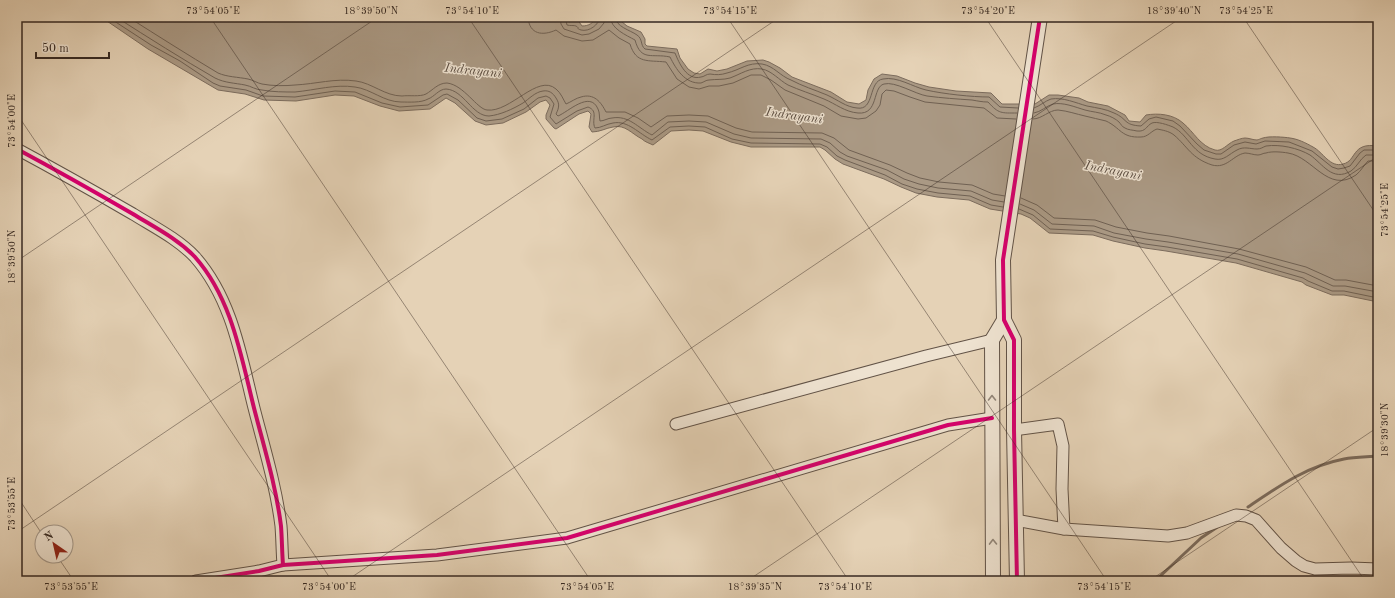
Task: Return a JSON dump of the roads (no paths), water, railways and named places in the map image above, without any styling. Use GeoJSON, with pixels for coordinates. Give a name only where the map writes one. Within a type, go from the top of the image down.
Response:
{"type":"FeatureCollection","features":[{"type":"Feature","properties":{"kind":"street"},"geometry":{"type":"LineString","coordinates":[[1017,581],[1015,520],[1014,340],[1004,320],[1003,260],[1040,17]]}},
{"type":"Feature","properties":{"kind":"street"},"geometry":{"type":"LineString","coordinates":[[17,149],[162,231],[182,245],[195,258],[212,280],[225,306],[240,352],[274,486],[281,525],[283,565]]}},
{"type":"Feature","properties":{"kind":"street"},"geometry":{"type":"LineString","coordinates":[[993,581],[992,340],[1004,320]]}},
{"type":"Feature","properties":{"kind":"street"},"geometry":{"type":"LineString","coordinates":[[676,424],[919,358],[992,340]]}},
{"type":"Feature","properties":{"kind":"street"},"geometry":{"type":"LineString","coordinates":[[196,581],[260,571],[283,565],[437,555],[567,538],[948,425],[992,418]]}},
{"type":"Feature","properties":{"kind":"street"},"geometry":{"type":"LineString","coordinates":[[1014,430],[1058,424],[1063,446],[1062,489],[1064,529]]}},
{"type":"Feature","properties":{"kind":"street"},"geometry":{"type":"LineString","coordinates":[[1015,520],[1064,529],[1168,536],[1187,532],[1236,515],[1246,516],[1256,520],[1281,548],[1304,566],[1315,569],[1378,569]]}},
{"type":"Feature","properties":{"kind":"water","name":"Indrayani"},"geometry":{"type":"Polygon","coordinates":[[[101,17],[522,17],[544,19],[549,17],[568,17],[569,22],[577,19],[582,26],[591,24],[597,17],[616,17],[627,26],[641,32],[647,46],[677,49],[680,58],[688,69],[694,73],[700,74],[708,69],[717,71],[727,69],[747,61],[763,60],[780,68],[792,77],[831,92],[847,102],[859,104],[866,100],[868,90],[874,79],[882,74],[897,76],[929,87],[956,91],[991,93],[1002,104],[1035,104],[1049,95],[1058,95],[1079,98],[1088,102],[1108,106],[1125,115],[1129,121],[1140,122],[1146,115],[1155,114],[1170,116],[1179,120],[1201,142],[1215,150],[1220,150],[1234,141],[1244,138],[1257,140],[1269,137],[1296,139],[1317,149],[1330,162],[1338,165],[1347,162],[1359,149],[1363,147],[1378,146],[1378,302],[1344,295],[1332,295],[1302,282],[1236,263],[1145,248],[1093,235],[1049,233],[1030,218],[1021,214],[990,209],[969,200],[937,197],[916,193],[843,164],[820,147],[751,147],[731,142],[703,131],[689,130],[671,131],[653,145],[644,141],[625,128],[617,126],[592,132],[589,127],[591,114],[588,111],[579,114],[556,129],[546,119],[550,105],[546,100],[503,123],[486,125],[475,121],[455,103],[446,98],[430,109],[399,111],[380,106],[354,96],[335,95],[296,101],[264,100],[245,94],[218,90],[148,49],[101,17]]]}},
{"type":"Feature","properties":{"kind":"waterway"},"geometry":{"type":"LineString","coordinates":[[1248,507],[1282,484],[1318,466],[1344,459],[1378,456]]}},
{"type":"Feature","properties":{"kind":"waterway"},"geometry":{"type":"LineString","coordinates":[[1155,581],[1201,538],[1219,526]]}}]}
